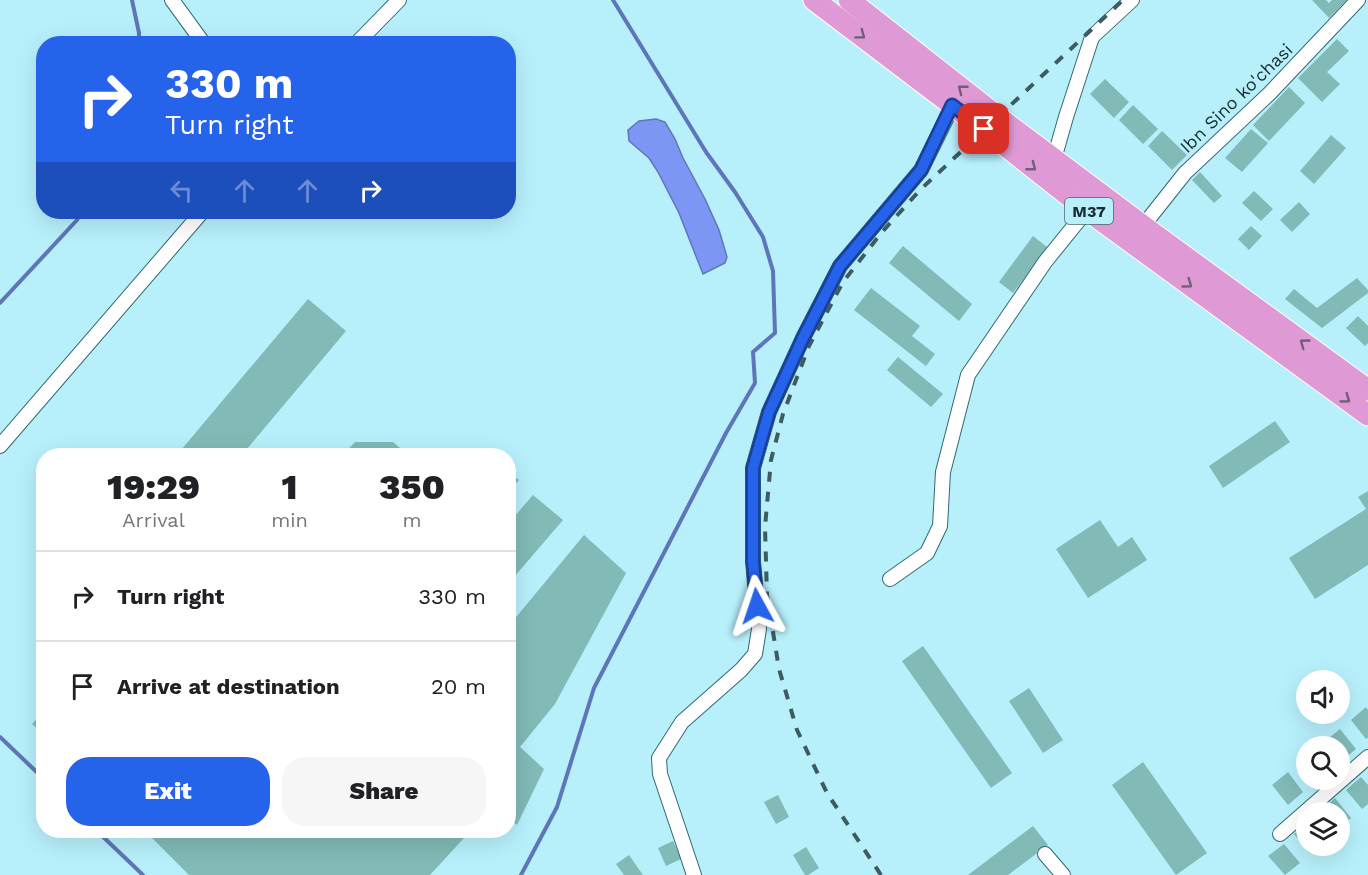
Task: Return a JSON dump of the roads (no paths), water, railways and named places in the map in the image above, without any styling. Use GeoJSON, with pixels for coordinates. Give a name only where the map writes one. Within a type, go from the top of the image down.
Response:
{"type":"FeatureCollection","features":[{"type":"Feature","properties":{"kind":"highway","name":"M37"},"geometry":{"type":"LineString","coordinates":[[814,0],[1087,210],[1368,390]]}},
{"type":"Feature","properties":{"kind":"highway","name":"M37"},"geometry":{"type":"LineString","coordinates":[[849,0],[998,117],[1143,226],[1222,296],[1368,415]]}},
{"type":"Feature","properties":{"kind":"street"},"geometry":{"type":"LineString","coordinates":[[172,0],[198,36]]}},
{"type":"Feature","properties":{"kind":"street"},"geometry":{"type":"LineString","coordinates":[[364,36],[399,0]]}},
{"type":"Feature","properties":{"kind":"street"},"geometry":{"type":"LineString","coordinates":[[1054,159],[1092,37],[1132,0]]}},
{"type":"Feature","properties":{"kind":"street","name":"Ibn Sino ko'chasi"},"geometry":{"type":"LineString","coordinates":[[1143,226],[1185,173],[1270,93],[1358,0]]}},
{"type":"Feature","properties":{"kind":"street"},"geometry":{"type":"LineString","coordinates":[[694,875],[660,774],[658,758],[682,722],[741,670],[755,654],[759,629],[753,561],[753,468],[769,412],[840,266],[921,170],[952,105]]}},
{"type":"Feature","properties":{"kind":"street"},"geometry":{"type":"LineString","coordinates":[[890,579],[927,553],[940,526],[943,472],[968,375],[1045,262],[1087,210]]}},
{"type":"Feature","properties":{"kind":"street"},"geometry":{"type":"LineString","coordinates":[[0,446],[196,219]]}},
{"type":"Feature","properties":{"kind":"street"},"geometry":{"type":"LineString","coordinates":[[1280,834],[1368,757]]}},
{"type":"Feature","properties":{"kind":"street"},"geometry":{"type":"LineString","coordinates":[[1045,854],[1063,875]]}},
{"type":"Feature","properties":{"kind":"water"},"geometry":{"type":"Polygon","coordinates":[[[656,119],[665,122],[675,139],[719,230],[727,257],[725,263],[703,274],[679,213],[658,172],[649,158],[629,141],[628,130],[639,121],[656,119]]]}},
{"type":"Feature","properties":{"kind":"waterway"},"geometry":{"type":"LineString","coordinates":[[132,0],[139,36]]}},
{"type":"Feature","properties":{"kind":"waterway"},"geometry":{"type":"LineString","coordinates":[[521,875],[557,807],[594,688],[726,433],[755,383],[753,352],[775,333],[773,271],[763,237],[735,192],[706,152],[613,0]]}},
{"type":"Feature","properties":{"kind":"waterway"},"geometry":{"type":"LineString","coordinates":[[0,303],[78,219]]}},
{"type":"Feature","properties":{"kind":"waterway"},"geometry":{"type":"LineString","coordinates":[[0,737],[36,771]]}},
{"type":"Feature","properties":{"kind":"waterway"},"geometry":{"type":"LineString","coordinates":[[104,838],[143,875]]}},
{"type":"Feature","properties":{"kind":"railway"},"geometry":{"type":"LineString","coordinates":[[881,875],[827,793],[797,730],[779,669],[767,595],[765,527],[771,460],[783,414],[809,346],[843,282],[882,232],[920,190],[1123,0]]}}]}
